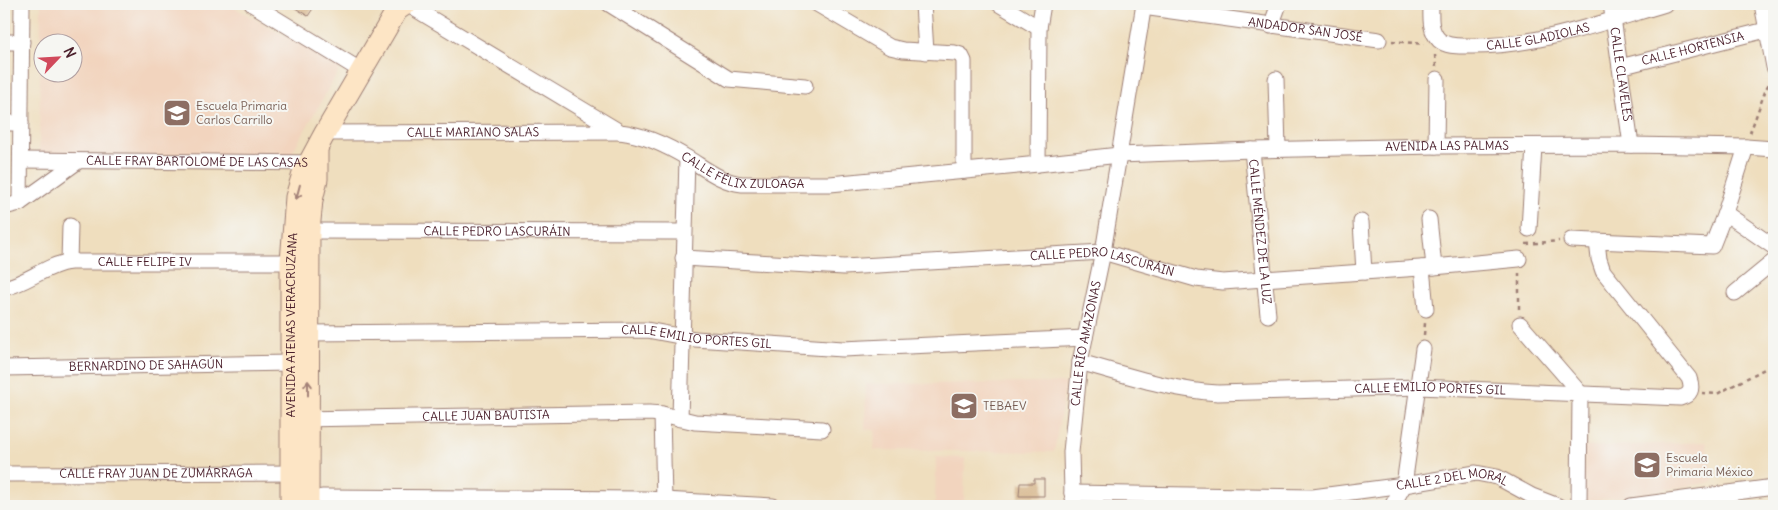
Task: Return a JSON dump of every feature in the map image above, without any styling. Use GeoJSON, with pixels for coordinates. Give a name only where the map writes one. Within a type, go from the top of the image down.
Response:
{"type":"FeatureCollection","features":[{"type":"Feature","properties":{"kind":"main road","name":"AVENIDA ATENAS VERACRUZANA"},"geometry":{"type":"LineString","coordinates":[[300,419],[290,363],[291,262],[296,197],[303,174],[360,70],[402,5]]}},
{"type":"Feature","properties":{"kind":"main road","name":"AVENIDA ATENAS VERACRUZANA"},"geometry":{"type":"LineString","coordinates":[[291,506],[300,473],[300,419],[308,333],[309,231],[312,200],[317,179],[317,151]]}},
{"type":"Feature","properties":{"kind":"main road","name":"AVENIDA ATENAS VERACRUZANA"},"geometry":{"type":"LineString","coordinates":[[300,473],[315,502]]}},
{"type":"Feature","properties":{"kind":"street"},"geometry":{"type":"LineString","coordinates":[[4,206],[20,203],[22,4]]}},
{"type":"Feature","properties":{"kind":"street"},"geometry":{"type":"LineString","coordinates":[[252,4],[360,70]]}},
{"type":"Feature","properties":{"kind":"street"},"geometry":{"type":"LineString","coordinates":[[609,4],[729,78],[805,86]]}},
{"type":"Feature","properties":{"kind":"street"},"geometry":{"type":"LineString","coordinates":[[817,4],[890,46],[903,50],[961,55],[964,61],[964,171]]}},
{"type":"Feature","properties":{"kind":"street"},"geometry":{"type":"LineString","coordinates":[[923,4],[926,52]]}},
{"type":"Feature","properties":{"kind":"street"},"geometry":{"type":"LineString","coordinates":[[999,4],[1039,28]]}},
{"type":"Feature","properties":{"kind":"street"},"geometry":{"type":"LineString","coordinates":[[1038,164],[1039,28],[1043,4]]}},
{"type":"Feature","properties":{"kind":"street"},"geometry":{"type":"LineString","coordinates":[[1271,26],[1279,4]]}},
{"type":"Feature","properties":{"kind":"street"},"geometry":{"type":"LineString","coordinates":[[1431,4],[1431,23],[1438,43]]}},
{"type":"Feature","properties":{"kind":"street","name":"CALLE CLAVELES"},"geometry":{"type":"LineString","coordinates":[[1612,4],[1631,145]]}},
{"type":"Feature","properties":{"kind":"street","name":"CALLE GLADIOLAS"},"geometry":{"type":"LineString","coordinates":[[1438,43],[1454,46],[1514,44],[1535,40],[1665,4]]}},
{"type":"Feature","properties":{"kind":"street"},"geometry":{"type":"LineString","coordinates":[[1762,4],[1774,67]]}},
{"type":"Feature","properties":{"kind":"street","name":"CALLE FÉLIX ZULOAGA"},"geometry":{"type":"LineString","coordinates":[[402,5],[620,132],[650,138],[730,183],[830,184],[1038,164],[1119,154]]}},
{"type":"Feature","properties":{"kind":"street","name":"ANDADOR SAN JOSÉ"},"geometry":{"type":"LineString","coordinates":[[1144,5],[1271,26],[1379,40]]}},
{"type":"Feature","properties":{"kind":"street","name":"CALLE RÍO AMAZONAS"},"geometry":{"type":"LineString","coordinates":[[1074,500],[1071,452],[1080,362],[1103,252],[1144,5]]}},
{"type":"Feature","properties":{"kind":"street","name":"CALLE HORTENSIA"},"geometry":{"type":"LineString","coordinates":[[1620,67],[1766,30]]}},
{"type":"Feature","properties":{"kind":"street"},"geometry":{"type":"LineString","coordinates":[[4,42],[22,42]]}},
{"type":"Feature","properties":{"kind":"street"},"geometry":{"type":"LineString","coordinates":[[1436,78],[1436,146]]}},
{"type":"Feature","properties":{"kind":"street"},"geometry":{"type":"LineString","coordinates":[[1276,79],[1278,149]]}},
{"type":"Feature","properties":{"kind":"street"},"geometry":{"type":"LineString","coordinates":[[4,123],[21,123]]}},
{"type":"Feature","properties":{"kind":"street","name":"CALLE MARIANO SALAS"},"geometry":{"type":"LineString","coordinates":[[317,151],[620,132]]}},
{"type":"Feature","properties":{"kind":"street","name":"AVENIDA LAS PALMAS"},"geometry":{"type":"LineString","coordinates":[[1119,154],[1436,146],[1631,145],[1774,149]]}},
{"type":"Feature","properties":{"kind":"street"},"geometry":{"type":"LineString","coordinates":[[1529,229],[1534,146]]}},
{"type":"Feature","properties":{"kind":"street"},"geometry":{"type":"LineString","coordinates":[[1571,240],[1712,246],[1726,213],[1746,147]]}},
{"type":"Feature","properties":{"kind":"street","name":"CALLE MÉNDEZ DE LA LUZ"},"geometry":{"type":"LineString","coordinates":[[1252,150],[1268,315]]}},
{"type":"Feature","properties":{"kind":"street","name":"CALLE FRAY BARTOLOMÉ DE LAS CASAS"},"geometry":{"type":"LineString","coordinates":[[21,160],[77,162],[317,151]]}},
{"type":"Feature","properties":{"kind":"street"},"geometry":{"type":"LineString","coordinates":[[680,419],[687,158]]}},
{"type":"Feature","properties":{"kind":"street","name":"CALLE FRAY BARTOLOMÉ DE LAS CASAS"},"geometry":{"type":"LineString","coordinates":[[20,203],[77,162]]}},
{"type":"Feature","properties":{"kind":"street"},"geometry":{"type":"LineString","coordinates":[[1726,213],[1774,247]]}},
{"type":"Feature","properties":{"kind":"street"},"geometry":{"type":"LineString","coordinates":[[1426,309],[1429,219]]}},
{"type":"Feature","properties":{"kind":"street"},"geometry":{"type":"LineString","coordinates":[[1361,222],[1364,272]]}},
{"type":"Feature","properties":{"kind":"street"},"geometry":{"type":"LineString","coordinates":[[69,262],[70,226]]}},
{"type":"Feature","properties":{"kind":"street","name":"CALLE PEDRO LASCURÁIN"},"geometry":{"type":"LineString","coordinates":[[309,231],[684,232]]}},
{"type":"Feature","properties":{"kind":"street"},"geometry":{"type":"LineString","coordinates":[[1597,241],[1599,259],[1603,271],[1685,370],[1692,385],[1691,392]]}},
{"type":"Feature","properties":{"kind":"street","name":"CALLE PEDRO LASCURÁIN"},"geometry":{"type":"LineString","coordinates":[[683,258],[844,266],[1103,252],[1209,281],[1223,282],[1519,259]]}},
{"type":"Feature","properties":{"kind":"street","name":"CALLE FELIPE IV"},"geometry":{"type":"LineString","coordinates":[[4,288],[21,283],[53,266],[69,262],[291,262]]}},
{"type":"Feature","properties":{"kind":"street"},"geometry":{"type":"LineString","coordinates":[[1735,292],[1774,262]]}},
{"type":"Feature","properties":{"kind":"street"},"geometry":{"type":"LineString","coordinates":[[1520,324],[1580,393],[1579,506]]}},
{"type":"Feature","properties":{"kind":"street","name":"CALLE EMILIO PORTES GIL"},"geometry":{"type":"LineString","coordinates":[[308,333],[647,330],[695,339],[843,349],[1085,338]]}},
{"type":"Feature","properties":{"kind":"street"},"geometry":{"type":"LineString","coordinates":[[1392,506],[1404,485],[1423,349]]}},
{"type":"Feature","properties":{"kind":"street","name":"CALLE EMILIO PORTES GIL"},"geometry":{"type":"LineString","coordinates":[[1080,362],[1166,387],[1191,392],[1218,393],[1419,387],[1680,398],[1687,396],[1691,392]]}},
{"type":"Feature","properties":{"kind":"street","name":"BERNARDINO DE SAHAGÚN"},"geometry":{"type":"LineString","coordinates":[[4,368],[290,363]]}},
{"type":"Feature","properties":{"kind":"street"},"geometry":{"type":"LineString","coordinates":[[662,414],[664,500]]}},
{"type":"Feature","properties":{"kind":"street","name":"CALLE JUAN BAUTISTA"},"geometry":{"type":"LineString","coordinates":[[300,419],[662,414],[695,422],[822,429]]}},
{"type":"Feature","properties":{"kind":"street","name":"CALLE FRAY JUAN DE ZUMÁRRAGA"},"geometry":{"type":"LineString","coordinates":[[4,474],[300,473]]}},
{"type":"Feature","properties":{"kind":"street","name":"CALLE 2 DEL MORAL"},"geometry":{"type":"LineString","coordinates":[[1074,500],[1313,497],[1476,473],[1497,477],[1532,496],[1558,506]]}},
{"type":"Feature","properties":{"kind":"street"},"geometry":{"type":"LineString","coordinates":[[1631,506],[1774,487]]}},
{"type":"Feature","properties":{"kind":"street"},"geometry":{"type":"LineString","coordinates":[[315,502],[645,503],[664,500],[772,506]]}},
{"type":"Feature","properties":{"kind":"path","name":"ANDADOR SAN JOSÉ"},"geometry":{"type":"LineString","coordinates":[[1379,40],[1438,43]]}},
{"type":"Feature","properties":{"kind":"path"},"geometry":{"type":"LineString","coordinates":[[1436,78],[1435,55],[1438,43]]}},
{"type":"Feature","properties":{"kind":"path"},"geometry":{"type":"LineString","coordinates":[[1746,147],[1766,89],[1774,75]]}},
{"type":"Feature","properties":{"kind":"path"},"geometry":{"type":"LineString","coordinates":[[1520,324],[1519,259],[1526,244],[1529,229]]}},
{"type":"Feature","properties":{"kind":"path"},"geometry":{"type":"LineString","coordinates":[[1526,244],[1571,240]]}},
{"type":"Feature","properties":{"kind":"path"},"geometry":{"type":"LineString","coordinates":[[1423,349],[1426,309]]}},
{"type":"Feature","properties":{"kind":"path"},"geometry":{"type":"LineString","coordinates":[[1691,392],[1717,394],[1774,364]]}},
{"type":"Feature","properties":{"kind":"shaded area","name":"Escuela Primaria Carlos Carrillo"},"geometry":{"type":"Polygon","coordinates":[[[41,4],[228,4],[341,67],[289,158],[39,154],[40,82],[82,82],[82,32],[41,32],[41,4]]]}},
{"type":"Feature","properties":{"kind":"shaded area","name":"TEBAEV"},"geometry":{"type":"Polygon","coordinates":[[[1066,383],[1054,452],[874,450],[875,430],[865,429],[866,384],[1066,383]]]}},
{"type":"Feature","properties":{"kind":"shaded area","name":"Escuela Primaria México"},"geometry":{"type":"Polygon","coordinates":[[[1706,442],[1714,482],[1584,502],[1584,447],[1706,442]]]}},
{"type":"Feature","properties":{"kind":"shaded area"},"geometry":{"type":"Polygon","coordinates":[[[936,457],[965,458],[964,506],[935,506],[936,457]]]}},
{"type":"Feature","properties":{"kind":"building"},"geometry":{"type":"Polygon","coordinates":[[[289,4],[316,4],[308,16],[289,4]]]}},
{"type":"Feature","properties":{"kind":"building"},"geometry":{"type":"Polygon","coordinates":[[[1034,479],[1044,479],[1044,496],[1019,496],[1020,483],[1034,483],[1034,479]]]}},
{"type":"Feature","properties":{"kind":"place","name":"Escuela Primaria Carlos Carrillo"},"geometry":{"type":"Point","coordinates":[177,113]}},
{"type":"Feature","properties":{"kind":"place","name":"TEBAEV"},"geometry":{"type":"Point","coordinates":[964,406]}},
{"type":"Feature","properties":{"kind":"place","name":"Escuela Primaria México"},"geometry":{"type":"Point","coordinates":[1647,465]}}]}
